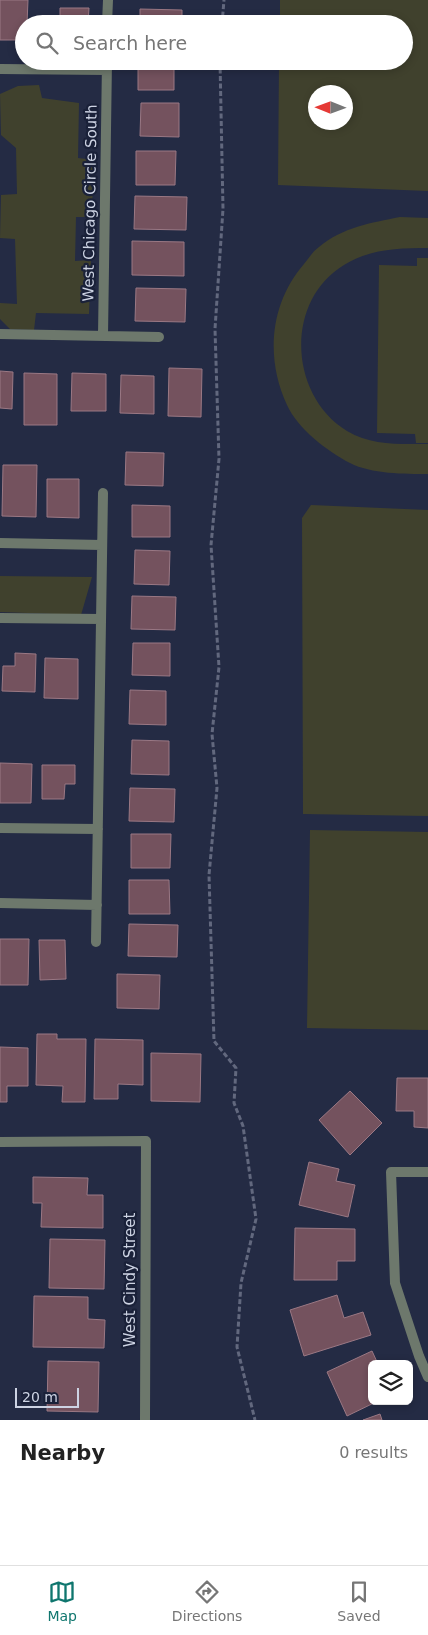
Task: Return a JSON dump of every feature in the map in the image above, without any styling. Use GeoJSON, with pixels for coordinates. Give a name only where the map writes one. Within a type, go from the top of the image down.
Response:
{"type":"FeatureCollection","features":[{"type":"Feature","properties":{"kind":"street"},"geometry":{"type":"LineString","coordinates":[[107,15],[108,0]]}},
{"type":"Feature","properties":{"kind":"street","name":"West Chicago Circle South"},"geometry":{"type":"LineString","coordinates":[[0,69],[15,69]]}},
{"type":"Feature","properties":{"kind":"street","name":"West Chicago Circle South"},"geometry":{"type":"LineString","coordinates":[[103,336],[107,70]]}},
{"type":"Feature","properties":{"kind":"street"},"geometry":{"type":"LineString","coordinates":[[0,334],[159,337]]}},
{"type":"Feature","properties":{"kind":"street"},"geometry":{"type":"LineString","coordinates":[[96,942],[103,493]]}},
{"type":"Feature","properties":{"kind":"street"},"geometry":{"type":"LineString","coordinates":[[0,544],[102,544]]}},
{"type":"Feature","properties":{"kind":"street"},"geometry":{"type":"LineString","coordinates":[[0,618],[101,619]]}},
{"type":"Feature","properties":{"kind":"street"},"geometry":{"type":"LineString","coordinates":[[0,828],[98,829]]}},
{"type":"Feature","properties":{"kind":"street"},"geometry":{"type":"LineString","coordinates":[[0,903],[97,905]]}},
{"type":"Feature","properties":{"kind":"street","name":"West Cindy Street"},"geometry":{"type":"LineString","coordinates":[[0,1142],[146,1141],[145,1420]]}},
{"type":"Feature","properties":{"kind":"street"},"geometry":{"type":"LineString","coordinates":[[428,1172],[391,1172],[395,1284],[428,1377]]}},
{"type":"Feature","properties":{"kind":"path"},"geometry":{"type":"LineString","coordinates":[[223,15],[224,0]]}},
{"type":"Feature","properties":{"kind":"path"},"geometry":{"type":"LineString","coordinates":[[220,70],[223,209],[215,329],[219,460],[211,545],[219,667],[212,734],[217,788],[209,875],[214,1041],[236,1068],[234,1103],[243,1126],[256,1219],[242,1283],[237,1346],[255,1420]]}},
{"type":"Feature","properties":{"kind":"green space"},"geometry":{"type":"Polygon","coordinates":[[[280,0],[428,0],[428,191],[278,185],[279,70],[413,70],[413,15],[280,15],[280,0]]]}},
{"type":"Feature","properties":{"kind":"green space"},"geometry":{"type":"Polygon","coordinates":[[[39,85],[42,98],[79,103],[78,158],[95,160],[91,217],[76,217],[75,261],[91,260],[89,314],[36,313],[34,330],[10,329],[0,319],[0,303],[17,304],[15,239],[0,238],[1,195],[17,194],[16,148],[1,135],[0,94],[18,86],[39,85]]]}},
{"type":"Feature","properties":{"kind":"green space"},"geometry":{"type":"Polygon","coordinates":[[[400,217],[428,218],[428,248],[384,250],[344,265],[325,281],[311,301],[303,324],[301,348],[305,373],[314,395],[328,415],[347,431],[376,442],[428,444],[428,474],[388,473],[358,467],[332,452],[306,431],[292,414],[280,387],[276,369],[274,332],[278,313],[293,279],[311,255],[328,240],[348,230],[400,217]]]}},
{"type":"Feature","properties":{"kind":"green space"},"geometry":{"type":"Polygon","coordinates":[[[417,258],[428,258],[428,443],[416,443],[415,434],[377,433],[379,265],[417,266],[417,258]]]}},
{"type":"Feature","properties":{"kind":"green space"},"geometry":{"type":"Polygon","coordinates":[[[311,505],[428,510],[428,816],[303,814],[302,518],[311,505]]]}},
{"type":"Feature","properties":{"kind":"green space"},"geometry":{"type":"Polygon","coordinates":[[[0,576],[92,577],[81,615],[0,612],[0,576]]]}},
{"type":"Feature","properties":{"kind":"green space"},"geometry":{"type":"Polygon","coordinates":[[[310,830],[428,832],[428,1030],[307,1028],[310,830]]]}},
{"type":"Feature","properties":{"kind":"building"},"geometry":{"type":"Polygon","coordinates":[[[0,0],[28,0],[27,15],[15,15],[15,40],[0,40],[0,0]]]}},
{"type":"Feature","properties":{"kind":"building"},"geometry":{"type":"Polygon","coordinates":[[[60,8],[89,8],[89,15],[60,15],[60,8]]]}},
{"type":"Feature","properties":{"kind":"building"},"geometry":{"type":"Polygon","coordinates":[[[140,9],[182,10],[182,15],[140,15],[140,9]]]}},
{"type":"Feature","properties":{"kind":"building"},"geometry":{"type":"Polygon","coordinates":[[[138,70],[174,70],[174,90],[138,90],[138,70]]]}},
{"type":"Feature","properties":{"kind":"building"},"geometry":{"type":"Polygon","coordinates":[[[141,103],[179,103],[179,137],[140,136],[141,103]]]}},
{"type":"Feature","properties":{"kind":"building"},"geometry":{"type":"Polygon","coordinates":[[[136,151],[176,151],[175,185],[136,185],[136,151]]]}},
{"type":"Feature","properties":{"kind":"building"},"geometry":{"type":"Polygon","coordinates":[[[135,196],[187,197],[186,230],[134,229],[135,196]]]}},
{"type":"Feature","properties":{"kind":"building"},"geometry":{"type":"Polygon","coordinates":[[[132,241],[184,242],[184,276],[132,275],[132,241]]]}},
{"type":"Feature","properties":{"kind":"building"},"geometry":{"type":"Polygon","coordinates":[[[136,288],[186,289],[185,322],[135,321],[136,288]]]}},
{"type":"Feature","properties":{"kind":"building"},"geometry":{"type":"Polygon","coordinates":[[[169,368],[202,369],[201,417],[168,416],[169,368]]]}},
{"type":"Feature","properties":{"kind":"building"},"geometry":{"type":"Polygon","coordinates":[[[0,371],[13,372],[12,409],[0,408],[0,371]]]}},
{"type":"Feature","properties":{"kind":"building"},"geometry":{"type":"Polygon","coordinates":[[[24,373],[57,374],[57,425],[24,425],[24,373]]]}},
{"type":"Feature","properties":{"kind":"building"},"geometry":{"type":"Polygon","coordinates":[[[72,373],[106,374],[106,411],[71,411],[72,373]]]}},
{"type":"Feature","properties":{"kind":"building"},"geometry":{"type":"Polygon","coordinates":[[[121,375],[154,376],[154,414],[120,413],[121,375]]]}},
{"type":"Feature","properties":{"kind":"building"},"geometry":{"type":"Polygon","coordinates":[[[126,452],[164,453],[163,486],[125,485],[126,452]]]}},
{"type":"Feature","properties":{"kind":"building"},"geometry":{"type":"Polygon","coordinates":[[[3,465],[37,465],[36,517],[2,516],[3,465]]]}},
{"type":"Feature","properties":{"kind":"building"},"geometry":{"type":"Polygon","coordinates":[[[47,479],[79,479],[79,518],[47,517],[47,479]]]}},
{"type":"Feature","properties":{"kind":"building"},"geometry":{"type":"Polygon","coordinates":[[[132,505],[170,506],[170,537],[132,537],[132,505]]]}},
{"type":"Feature","properties":{"kind":"building"},"geometry":{"type":"Polygon","coordinates":[[[135,550],[170,551],[169,585],[134,584],[135,550]]]}},
{"type":"Feature","properties":{"kind":"building"},"geometry":{"type":"Polygon","coordinates":[[[132,596],[176,597],[175,630],[131,629],[132,596]]]}},
{"type":"Feature","properties":{"kind":"building"},"geometry":{"type":"Polygon","coordinates":[[[133,643],[170,643],[170,676],[132,675],[133,643]]]}},
{"type":"Feature","properties":{"kind":"building"},"geometry":{"type":"Polygon","coordinates":[[[15,653],[36,654],[35,692],[2,691],[3,666],[15,666],[15,653]]]}},
{"type":"Feature","properties":{"kind":"building"},"geometry":{"type":"Polygon","coordinates":[[[45,658],[78,659],[78,699],[44,698],[45,658]]]}},
{"type":"Feature","properties":{"kind":"building"},"geometry":{"type":"Polygon","coordinates":[[[130,690],[166,691],[166,725],[129,724],[130,690]]]}},
{"type":"Feature","properties":{"kind":"building"},"geometry":{"type":"Polygon","coordinates":[[[132,740],[169,741],[169,775],[131,774],[132,740]]]}},
{"type":"Feature","properties":{"kind":"building"},"geometry":{"type":"Polygon","coordinates":[[[0,763],[32,764],[31,803],[0,803],[0,763]]]}},
{"type":"Feature","properties":{"kind":"building"},"geometry":{"type":"Polygon","coordinates":[[[42,765],[75,765],[75,784],[65,784],[64,799],[42,799],[42,765]]]}},
{"type":"Feature","properties":{"kind":"building"},"geometry":{"type":"Polygon","coordinates":[[[130,788],[175,789],[174,822],[129,821],[130,788]]]}},
{"type":"Feature","properties":{"kind":"building"},"geometry":{"type":"Polygon","coordinates":[[[131,834],[171,834],[170,868],[131,868],[131,834]]]}},
{"type":"Feature","properties":{"kind":"building"},"geometry":{"type":"Polygon","coordinates":[[[129,880],[169,880],[170,914],[129,914],[129,880]]]}},
{"type":"Feature","properties":{"kind":"building"},"geometry":{"type":"Polygon","coordinates":[[[129,924],[178,925],[177,957],[128,956],[129,924]]]}},
{"type":"Feature","properties":{"kind":"building"},"geometry":{"type":"Polygon","coordinates":[[[0,939],[29,939],[28,985],[0,985],[0,939]]]}},
{"type":"Feature","properties":{"kind":"building"},"geometry":{"type":"Polygon","coordinates":[[[39,940],[65,940],[66,979],[40,980],[39,940]]]}},
{"type":"Feature","properties":{"kind":"building"},"geometry":{"type":"Polygon","coordinates":[[[117,974],[160,975],[159,1009],[117,1008],[117,974]]]}},
{"type":"Feature","properties":{"kind":"building"},"geometry":{"type":"Polygon","coordinates":[[[37,1034],[57,1034],[57,1039],[86,1039],[85,1102],[62,1102],[63,1086],[36,1085],[37,1034]]]}},
{"type":"Feature","properties":{"kind":"building"},"geometry":{"type":"Polygon","coordinates":[[[95,1039],[143,1040],[143,1085],[118,1084],[118,1099],[94,1099],[95,1039]]]}},
{"type":"Feature","properties":{"kind":"building"},"geometry":{"type":"Polygon","coordinates":[[[0,1047],[28,1048],[28,1086],[7,1086],[7,1102],[0,1102],[0,1047]]]}},
{"type":"Feature","properties":{"kind":"building"},"geometry":{"type":"Polygon","coordinates":[[[151,1053],[201,1054],[200,1102],[151,1101],[151,1053]]]}},
{"type":"Feature","properties":{"kind":"building"},"geometry":{"type":"Polygon","coordinates":[[[397,1078],[428,1078],[428,1128],[414,1127],[414,1111],[396,1111],[397,1078]]]}},
{"type":"Feature","properties":{"kind":"building"},"geometry":{"type":"Polygon","coordinates":[[[350,1091],[382,1123],[350,1155],[319,1120],[350,1091]]]}},
{"type":"Feature","properties":{"kind":"building"},"geometry":{"type":"Polygon","coordinates":[[[309,1162],[339,1169],[336,1181],[355,1185],[348,1217],[299,1205],[309,1162]]]}},
{"type":"Feature","properties":{"kind":"building"},"geometry":{"type":"Polygon","coordinates":[[[33,1177],[88,1178],[87,1195],[103,1195],[103,1228],[41,1227],[42,1203],[33,1203],[33,1177]]]}},
{"type":"Feature","properties":{"kind":"building"},"geometry":{"type":"Polygon","coordinates":[[[295,1228],[355,1229],[355,1261],[337,1261],[337,1280],[294,1280],[295,1228]]]}},
{"type":"Feature","properties":{"kind":"building"},"geometry":{"type":"Polygon","coordinates":[[[50,1239],[105,1240],[104,1289],[49,1288],[50,1239]]]}},
{"type":"Feature","properties":{"kind":"building"},"geometry":{"type":"Polygon","coordinates":[[[337,1295],[344,1318],[363,1312],[371,1335],[304,1356],[290,1310],[337,1295]]]}},
{"type":"Feature","properties":{"kind":"building"},"geometry":{"type":"Polygon","coordinates":[[[34,1296],[88,1297],[88,1319],[105,1320],[104,1348],[33,1347],[34,1296]]]}},
{"type":"Feature","properties":{"kind":"building"},"geometry":{"type":"Polygon","coordinates":[[[372,1351],[376,1360],[368,1360],[368,1405],[370,1405],[347,1416],[327,1372],[372,1351]]]}},
{"type":"Feature","properties":{"kind":"building"},"geometry":{"type":"Polygon","coordinates":[[[48,1361],[99,1362],[98,1412],[47,1411],[48,1361]]]}},
{"type":"Feature","properties":{"kind":"building"},"geometry":{"type":"Polygon","coordinates":[[[380,1414],[382,1420],[363,1420],[380,1414]]]}}]}
